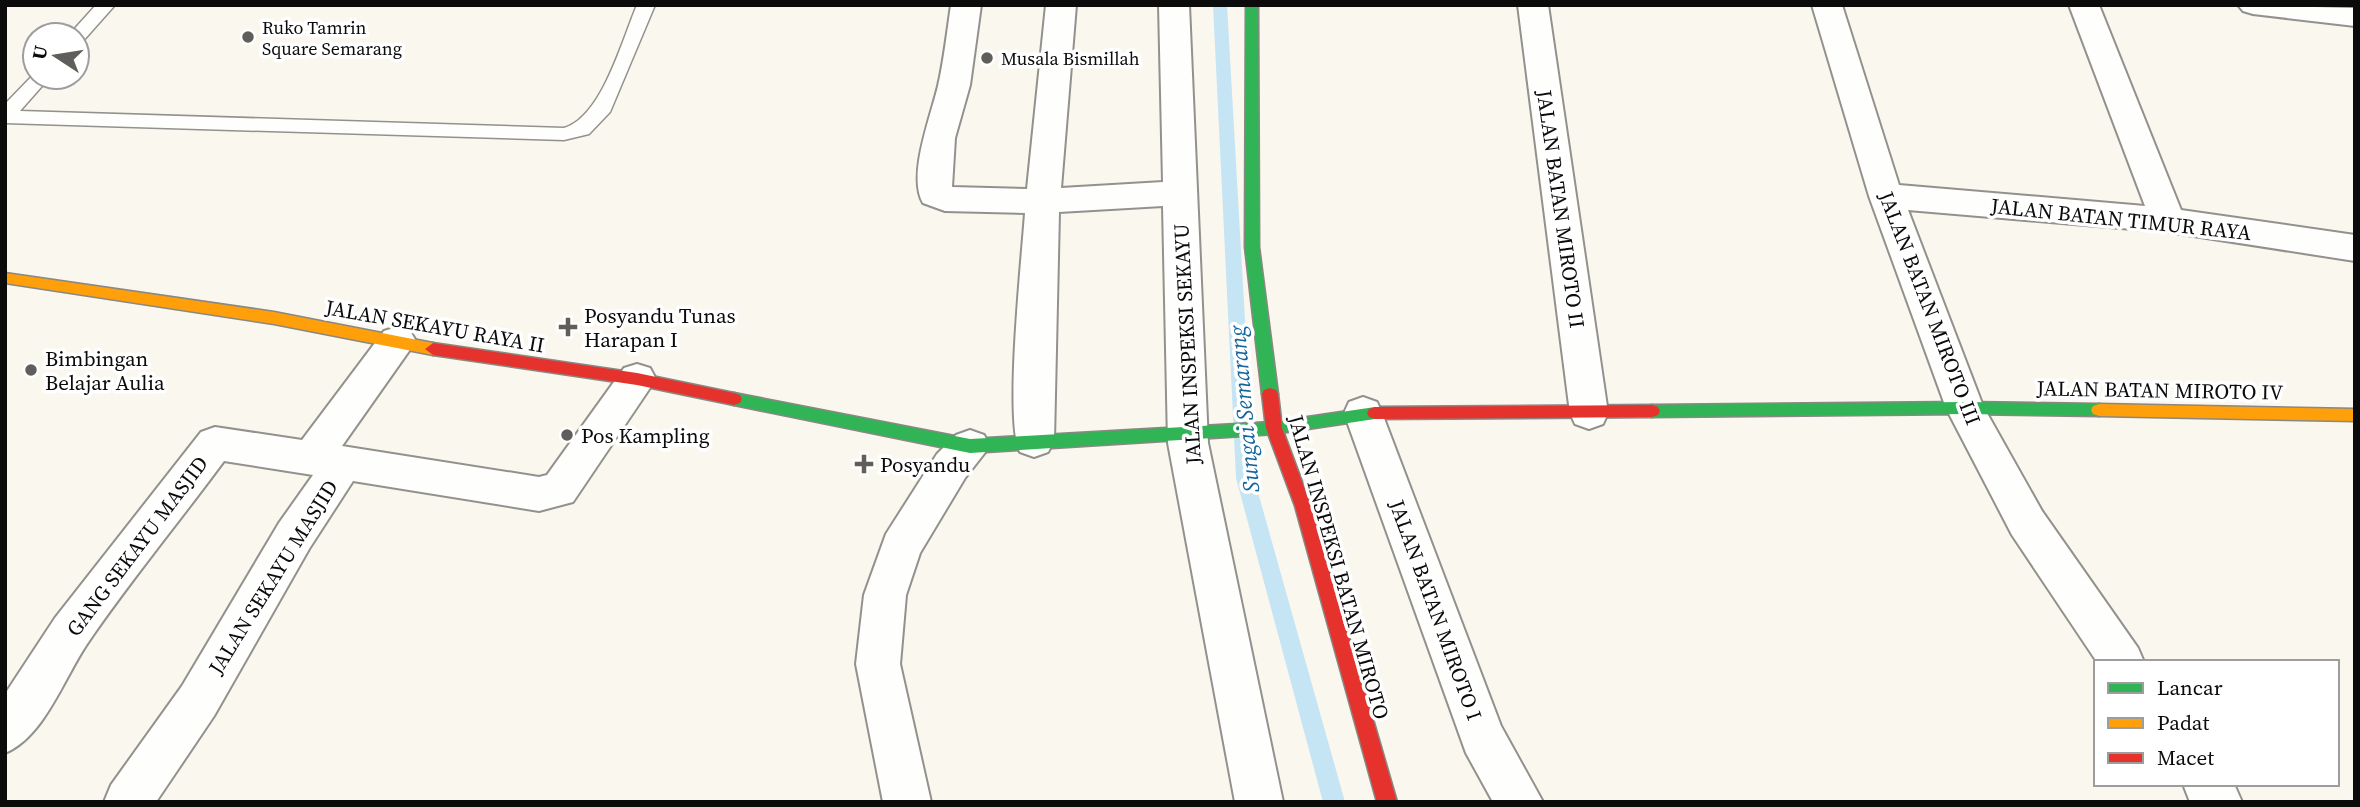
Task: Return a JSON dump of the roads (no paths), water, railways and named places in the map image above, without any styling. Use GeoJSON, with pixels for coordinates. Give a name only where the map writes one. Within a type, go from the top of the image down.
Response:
{"type":"FeatureCollection","features":[{"type":"Feature","properties":{"kind":"street"},"geometry":{"type":"LineString","coordinates":[[966,5],[954,85],[939,138],[935,195],[944,199],[1044,201],[1180,194]]}},
{"type":"Feature","properties":{"kind":"street"},"geometry":{"type":"LineString","coordinates":[[1034,441],[1034,377],[1044,201],[1061,5]]}},
{"type":"Feature","properties":{"kind":"street","name":"JALAN INSPEKSI SEKAYU"},"geometry":{"type":"LineString","coordinates":[[1174,5],[1180,194],[1198,431],[1188,443],[1259,802]]}},
{"type":"Feature","properties":{"kind":"street","name":"JALAN INSPEKSI BATAN MIROTO"},"geometry":{"type":"LineString","coordinates":[[1252,5],[1252,247],[1274,428],[1303,506],[1387,802]]}},
{"type":"Feature","properties":{"kind":"street","name":"JALAN BATAN MIROTO II"},"geometry":{"type":"LineString","coordinates":[[1533,5],[1588,413]]}},
{"type":"Feature","properties":{"kind":"street","name":"JALAN BATAN MIROTO III"},"geometry":{"type":"LineString","coordinates":[[1827,5],[1886,196],[1965,408],[2027,523],[2121,660]]}},
{"type":"Feature","properties":{"kind":"street"},"geometry":{"type":"LineString","coordinates":[[2084,5],[2168,220]]}},
{"type":"Feature","properties":{"kind":"street"},"geometry":{"type":"LineString","coordinates":[[2253,5],[2355,17]]}},
{"type":"Feature","properties":{"kind":"street","name":"JALAN BATAN TIMUR RAYA"},"geometry":{"type":"LineString","coordinates":[[1886,196],[2168,220],[2355,248]]}},
{"type":"Feature","properties":{"kind":"street","name":"JALAN SEKAYU RAYA II"},"geometry":{"type":"LineString","coordinates":[[9,284],[274,318],[487,359],[637,379],[970,446],[1198,431]]}},
{"type":"Feature","properties":{"kind":"street","name":"JALAN SEKAYU MASJID"},"geometry":{"type":"LineString","coordinates":[[128,802],[198,701],[294,536],[327,461],[397,341]]}},
{"type":"Feature","properties":{"kind":"street","name":"GANG SEKAYU MASJID"},"geometry":{"type":"LineString","coordinates":[[5,731],[40,684],[70,632],[215,443],[539,494],[559,490],[637,379]]}},
{"type":"Feature","properties":{"kind":"street"},"geometry":{"type":"LineString","coordinates":[[1198,431],[1274,428],[1363,413],[1965,408]]}},
{"type":"Feature","properties":{"kind":"street","name":"JALAN BATAN MIROTO IV"},"geometry":{"type":"LineString","coordinates":[[1965,408],[2355,415]]}},
{"type":"Feature","properties":{"kind":"street","name":"JALAN BATAN MIROTO I"},"geometry":{"type":"LineString","coordinates":[[1363,413],[1482,737],[1520,802]]}},
{"type":"Feature","properties":{"kind":"street"},"geometry":{"type":"LineString","coordinates":[[907,802],[878,664],[885,595],[901,547],[951,466],[970,446]]}},
{"type":"Feature","properties":{"kind":"street"},"geometry":{"type":"LineString","coordinates":[[2207,786],[2218,802]]}},
{"type":"Feature","properties":{"kind":"lane"},"geometry":{"type":"LineString","coordinates":[[91,22],[106,5]]}},
{"type":"Feature","properties":{"kind":"lane"},"geometry":{"type":"LineString","coordinates":[[5,117],[564,134],[582,130],[603,108],[646,5]]}},
{"type":"Feature","properties":{"kind":"lane"},"geometry":{"type":"LineString","coordinates":[[5,117],[28,91]]}},
{"type":"Feature","properties":{"kind":"waterway","name":"Sungai Semarang"},"geometry":{"type":"LineString","coordinates":[[1220,5],[1245,478],[1334,802]]}},
{"type":"Feature","properties":{"kind":"place","name":"Ruko Tamrin Square Semarang"},"geometry":{"type":"Point","coordinates":[248,37]}},
{"type":"Feature","properties":{"kind":"place","name":"Musala Bismillah"},"geometry":{"type":"Point","coordinates":[987,58]}},
{"type":"Feature","properties":{"kind":"place","name":"Posyandu Tunas Harapan I"},"geometry":{"type":"Point","coordinates":[568,327]}},
{"type":"Feature","properties":{"kind":"place","name":"Bimbingan Belajar Aulia"},"geometry":{"type":"Point","coordinates":[31,370]}},
{"type":"Feature","properties":{"kind":"place","name":"Pos Kampling"},"geometry":{"type":"Point","coordinates":[567,435]}},
{"type":"Feature","properties":{"kind":"place","name":"Posyandu"},"geometry":{"type":"Point","coordinates":[864,464]}}]}
